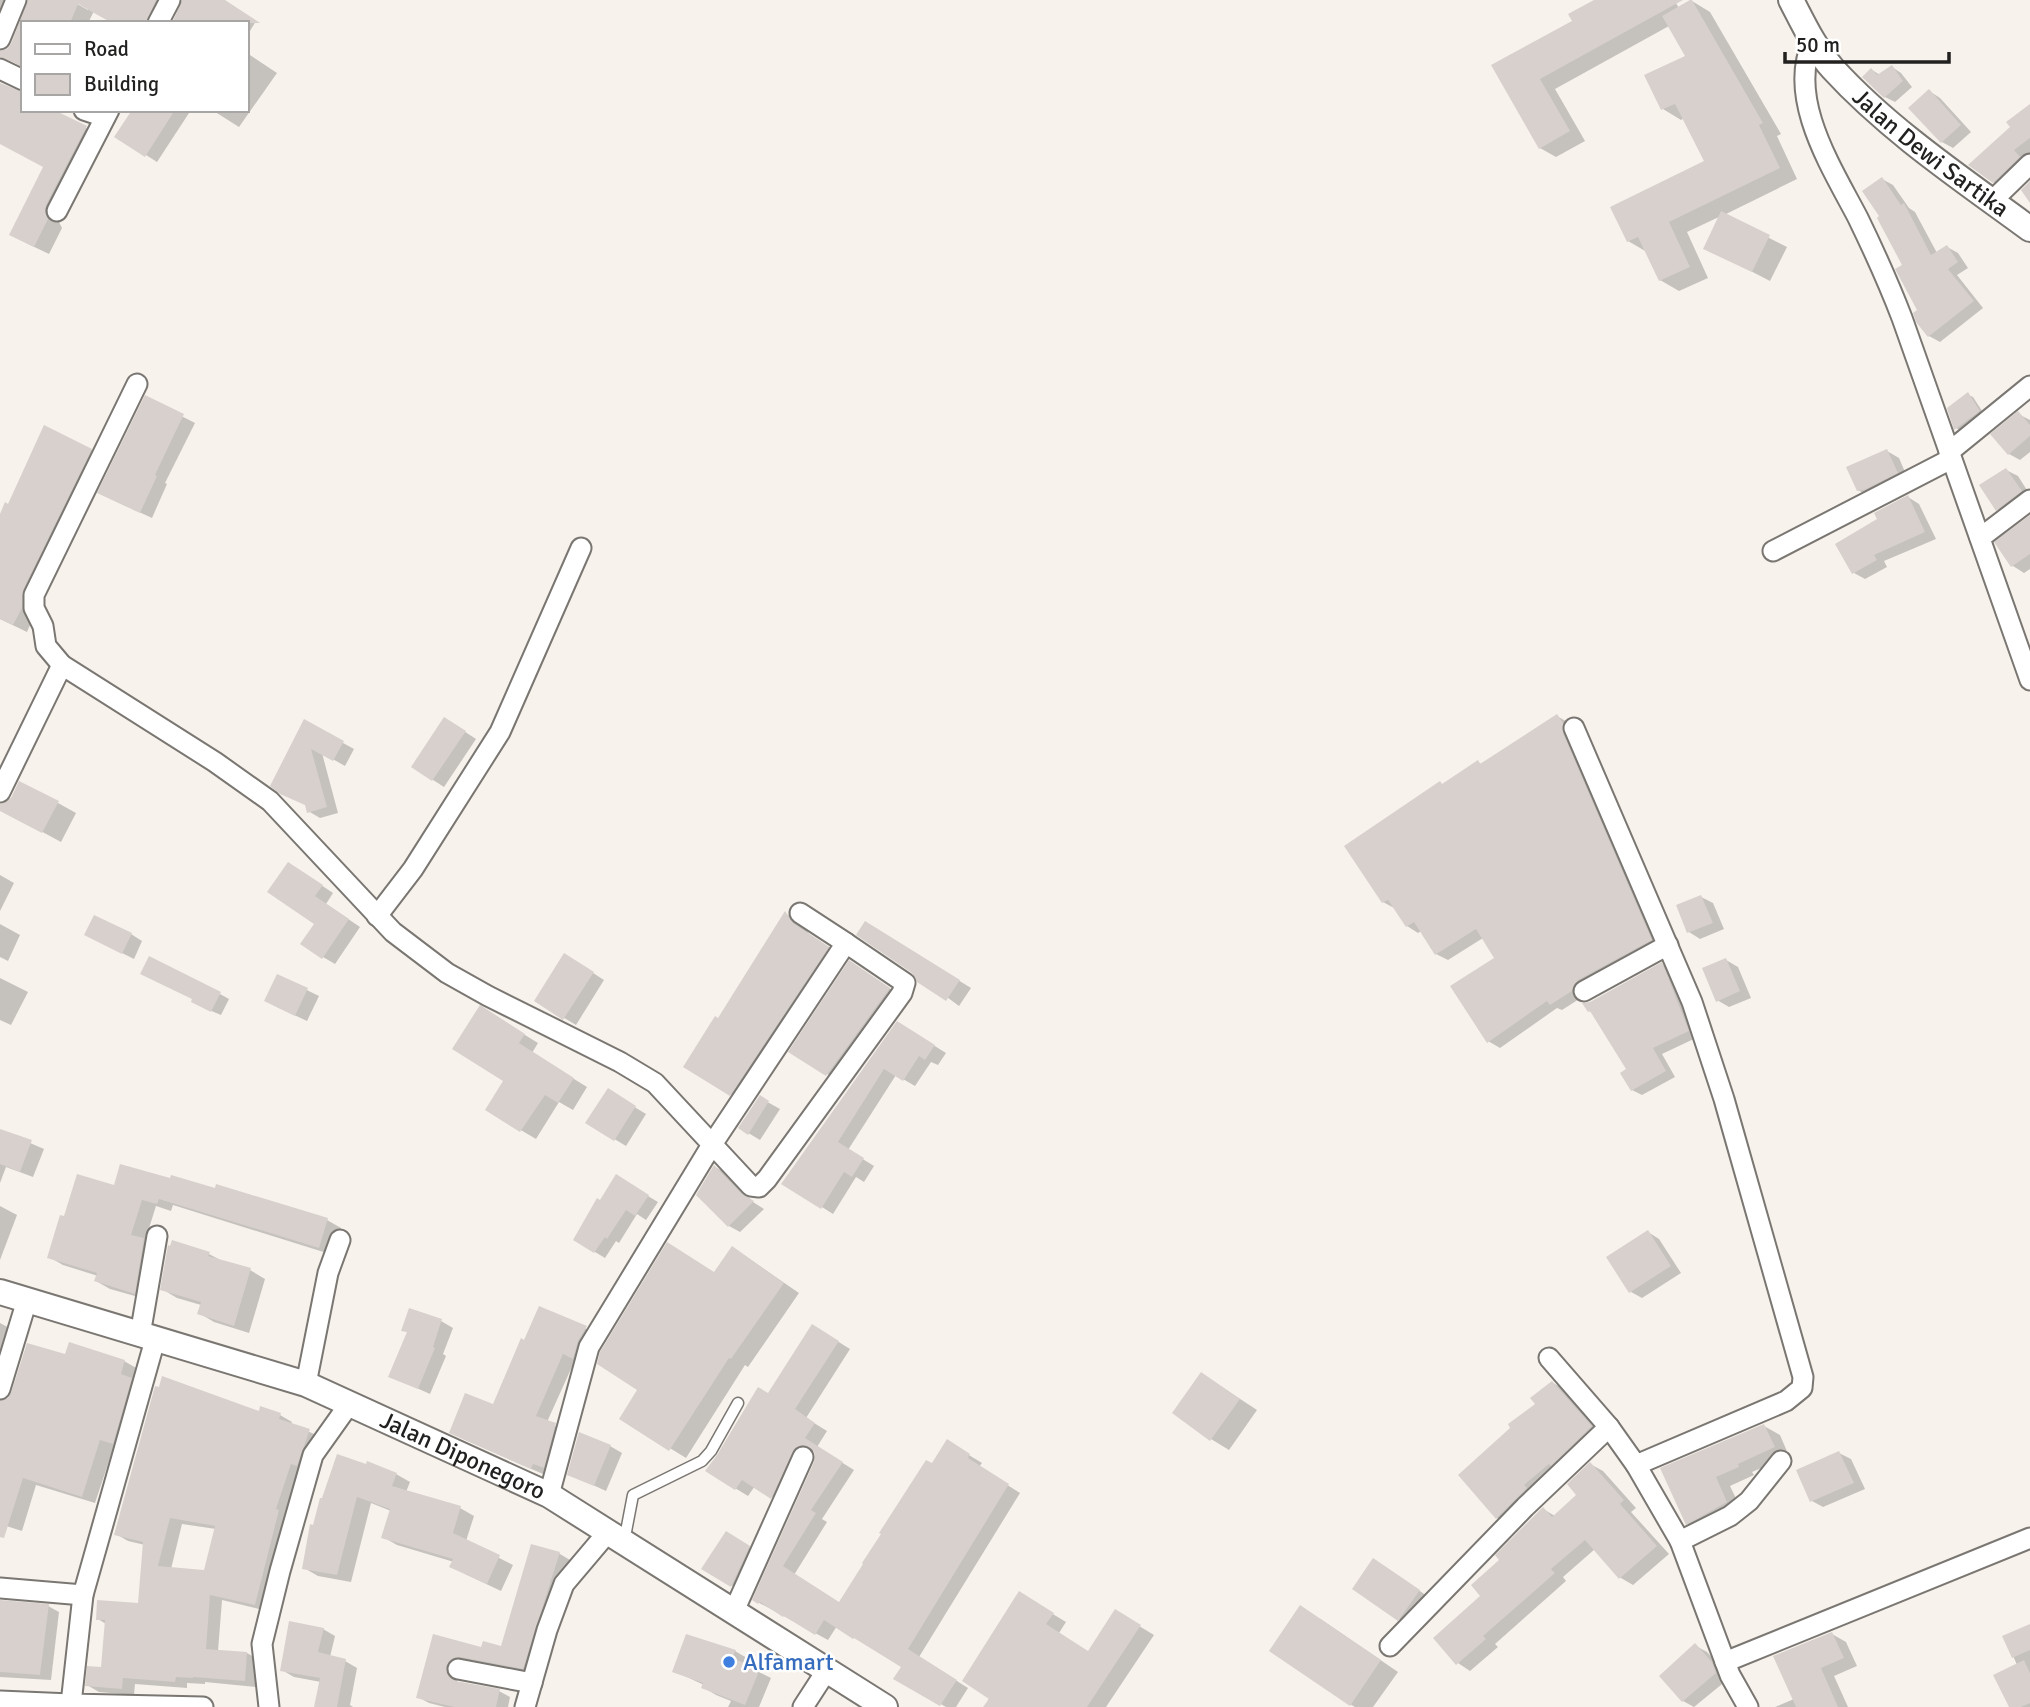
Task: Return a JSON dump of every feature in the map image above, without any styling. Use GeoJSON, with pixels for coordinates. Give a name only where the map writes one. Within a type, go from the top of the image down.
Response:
{"type":"FeatureCollection","features":[{"type":"Feature","properties":{"kind":"street"},"geometry":{"type":"LineString","coordinates":[[0,39],[16,0]]}},
{"type":"Feature","properties":{"kind":"street"},"geometry":{"type":"LineString","coordinates":[[159,21],[170,0]]}},
{"type":"Feature","properties":{"kind":"street","name":"Jalan Dewi Sartika"},"geometry":{"type":"LineString","coordinates":[[1791,0],[1812,41],[1832,68],[1939,163],[2030,229]]}},
{"type":"Feature","properties":{"kind":"street"},"geometry":{"type":"LineString","coordinates":[[1812,41],[1804,64],[1804,75],[1816,136],[1892,292],[2030,680]]}},
{"type":"Feature","properties":{"kind":"street"},"geometry":{"type":"LineString","coordinates":[[0,69],[21,79]]}},
{"type":"Feature","properties":{"kind":"street"},"geometry":{"type":"LineString","coordinates":[[57,211],[107,114]]}},
{"type":"Feature","properties":{"kind":"street"},"geometry":{"type":"LineString","coordinates":[[1992,201],[2030,164]]}},
{"type":"Feature","properties":{"kind":"street"},"geometry":{"type":"LineString","coordinates":[[137,384],[34,595],[34,608],[43,626],[46,646],[62,665],[215,762],[270,801],[393,932],[447,973],[620,1062],[655,1083],[751,1186],[759,1187],[767,1179],[902,993],[905,983],[800,913]]}},
{"type":"Feature","properties":{"kind":"street"},"geometry":{"type":"LineString","coordinates":[[1773,551],[1950,455],[2030,386]]}},
{"type":"Feature","properties":{"kind":"street"},"geometry":{"type":"LineString","coordinates":[[1980,538],[2030,500]]}},
{"type":"Feature","properties":{"kind":"street"},"geometry":{"type":"LineString","coordinates":[[377,916],[413,869],[500,732],[581,548]]}},
{"type":"Feature","properties":{"kind":"street"},"geometry":{"type":"LineString","coordinates":[[0,792],[62,665]]}},
{"type":"Feature","properties":{"kind":"street"},"geometry":{"type":"LineString","coordinates":[[1574,728],[1692,1002],[1724,1098],[1803,1383],[1799,1392],[1786,1401],[1636,1465]]}},
{"type":"Feature","properties":{"kind":"street"},"geometry":{"type":"LineString","coordinates":[[549,1495],[589,1348],[713,1143],[846,943]]}},
{"type":"Feature","properties":{"kind":"street"},"geometry":{"type":"LineString","coordinates":[[1584,991],[1668,945]]}},
{"type":"Feature","properties":{"kind":"street"},"geometry":{"type":"LineString","coordinates":[[71,1704],[83,1595],[147,1337],[157,1236]]}},
{"type":"Feature","properties":{"kind":"street"},"geometry":{"type":"LineString","coordinates":[[306,1384],[328,1273],[340,1240]]}},
{"type":"Feature","properties":{"kind":"street","name":"Jalan Diponegoro"},"geometry":{"type":"LineString","coordinates":[[0,1292],[306,1384],[549,1495],[885,1707]]}},
{"type":"Feature","properties":{"kind":"street"},"geometry":{"type":"LineString","coordinates":[[0,1389],[27,1300]]}},
{"type":"Feature","properties":{"kind":"street"},"geometry":{"type":"LineString","coordinates":[[1549,1358],[1609,1427],[1636,1465],[1680,1541],[1730,1675],[1748,1707]]}},
{"type":"Feature","properties":{"kind":"street"},"geometry":{"type":"LineString","coordinates":[[269,1707],[262,1644],[281,1571],[313,1454],[350,1403]]}},
{"type":"Feature","properties":{"kind":"street"},"geometry":{"type":"LineString","coordinates":[[1390,1646],[1533,1499],[1609,1427]]}},
{"type":"Feature","properties":{"kind":"street"},"geometry":{"type":"LineString","coordinates":[[734,1611],[803,1457]]}},
{"type":"Feature","properties":{"kind":"street"},"geometry":{"type":"LineString","coordinates":[[1680,1541],[1731,1516],[1749,1501],[1781,1461]]}},
{"type":"Feature","properties":{"kind":"street"},"geometry":{"type":"LineString","coordinates":[[525,1707],[547,1630],[564,1584],[616,1537]]}},
{"type":"Feature","properties":{"kind":"street"},"geometry":{"type":"LineString","coordinates":[[1726,1662],[2030,1538]]}},
{"type":"Feature","properties":{"kind":"street"},"geometry":{"type":"LineString","coordinates":[[0,1588],[83,1595]]}},
{"type":"Feature","properties":{"kind":"street"},"geometry":{"type":"LineString","coordinates":[[458,1669],[532,1683]]}},
{"type":"Feature","properties":{"kind":"street"},"geometry":{"type":"LineString","coordinates":[[803,1707],[827,1670]]}},
{"type":"Feature","properties":{"kind":"street"},"geometry":{"type":"LineString","coordinates":[[0,1701],[203,1707]]}},
{"type":"Feature","properties":{"kind":"lane"},"geometry":{"type":"LineString","coordinates":[[616,1537],[633,1495],[702,1461],[711,1451],[738,1403]]}},
{"type":"Feature","properties":{"kind":"building"},"geometry":{"type":"Polygon","coordinates":[[[28,0],[156,0],[147,21],[108,21],[78,4],[71,21],[21,21],[21,65],[0,57],[0,51],[11,44],[28,0]]]}},
{"type":"Feature","properties":{"kind":"building"},"geometry":{"type":"Polygon","coordinates":[[[182,0],[225,0],[260,23],[248,21],[173,21],[182,0]]]}},
{"type":"Feature","properties":{"kind":"building"},"geometry":{"type":"Polygon","coordinates":[[[1594,0],[1683,0],[1540,79],[1570,131],[1539,149],[1491,65],[1572,21],[1568,14],[1594,0]]]}},
{"type":"Feature","properties":{"kind":"building"},"geometry":{"type":"Polygon","coordinates":[[[1690,0],[1763,123],[1759,125],[1780,168],[1669,222],[1690,267],[1659,281],[1638,237],[1627,242],[1610,207],[1704,161],[1675,104],[1661,110],[1644,75],[1685,56],[1662,16],[1690,0]]]}},
{"type":"Feature","properties":{"kind":"building"},"geometry":{"type":"Polygon","coordinates":[[[1892,65],[1903,81],[1884,98],[1862,77],[1871,68],[1877,75],[1892,65]]]}},
{"type":"Feature","properties":{"kind":"building"},"geometry":{"type":"Polygon","coordinates":[[[0,83],[21,91],[21,112],[58,112],[87,126],[46,205],[48,219],[34,247],[9,235],[43,167],[0,144],[0,83]]]}},
{"type":"Feature","properties":{"kind":"building"},"geometry":{"type":"Polygon","coordinates":[[[1929,89],[1961,125],[1941,143],[1908,108],[1929,89]]]}},
{"type":"Feature","properties":{"kind":"building"},"geometry":{"type":"Polygon","coordinates":[[[2030,104],[2030,138],[2014,150],[2020,157],[1993,183],[1968,165],[2010,127],[2006,122],[2030,104]]]}},
{"type":"Feature","properties":{"kind":"building"},"geometry":{"type":"Polygon","coordinates":[[[131,112],[174,112],[145,157],[114,137],[131,112]]]}},
{"type":"Feature","properties":{"kind":"building"},"geometry":{"type":"Polygon","coordinates":[[[1882,177],[1901,205],[1904,203],[1931,255],[1947,245],[1958,262],[1948,269],[1974,301],[1928,337],[1916,322],[1913,313],[1917,310],[1895,269],[1902,265],[1877,218],[1879,216],[1862,191],[1882,177]]]}},
{"type":"Feature","properties":{"kind":"building"},"geometry":{"type":"Polygon","coordinates":[[[2030,181],[2030,203],[2021,190],[2030,181]]]}},
{"type":"Feature","properties":{"kind":"building"},"geometry":{"type":"Polygon","coordinates":[[[1721,211],[1770,235],[1752,272],[1703,249],[1721,211]]]}},
{"type":"Feature","properties":{"kind":"building"},"geometry":{"type":"Polygon","coordinates":[[[1968,392],[1980,411],[1954,430],[1947,408],[1968,392]]]}},
{"type":"Feature","properties":{"kind":"building"},"geometry":{"type":"Polygon","coordinates":[[[145,395],[184,414],[140,513],[97,493],[145,395]]]}},
{"type":"Feature","properties":{"kind":"building"},"geometry":{"type":"Polygon","coordinates":[[[2018,411],[2030,425],[2030,436],[2008,455],[1990,434],[2018,411]]]}},
{"type":"Feature","properties":{"kind":"building"},"geometry":{"type":"Polygon","coordinates":[[[44,425],[92,449],[23,590],[22,608],[13,625],[0,619],[0,514],[5,502],[8,504],[44,425]]]}},
{"type":"Feature","properties":{"kind":"building"},"geometry":{"type":"Polygon","coordinates":[[[1887,449],[1898,473],[1857,491],[1846,467],[1887,449]]]}},
{"type":"Feature","properties":{"kind":"building"},"geometry":{"type":"Polygon","coordinates":[[[2006,468],[2022,491],[1996,511],[1979,485],[2006,468]]]}},
{"type":"Feature","properties":{"kind":"building"},"geometry":{"type":"Polygon","coordinates":[[[1908,495],[1925,532],[1874,555],[1877,560],[1852,574],[1835,544],[1877,519],[1874,513],[1908,495]]]}},
{"type":"Feature","properties":{"kind":"building"},"geometry":{"type":"Polygon","coordinates":[[[2030,515],[2030,554],[2011,567],[1994,542],[2030,515]]]}},
{"type":"Feature","properties":{"kind":"building"},"geometry":{"type":"Polygon","coordinates":[[[1557,714],[1652,940],[1578,980],[1572,991],[1550,1005],[1547,1001],[1487,1043],[1450,986],[1494,958],[1476,929],[1435,955],[1414,922],[1406,927],[1388,900],[1382,903],[1344,846],[1440,781],[1442,784],[1478,760],[1480,764],[1557,714]]]}},
{"type":"Feature","properties":{"kind":"building"},"geometry":{"type":"Polygon","coordinates":[[[444,717],[466,731],[432,781],[411,767],[444,717]]]}},
{"type":"Feature","properties":{"kind":"building"},"geometry":{"type":"Polygon","coordinates":[[[304,719],[344,741],[333,761],[311,749],[327,807],[307,813],[305,805],[280,794],[270,786],[304,719]]]}},
{"type":"Feature","properties":{"kind":"building"},"geometry":{"type":"Polygon","coordinates":[[[19,781],[59,801],[42,833],[0,811],[0,804],[11,798],[19,781]]]}},
{"type":"Feature","properties":{"kind":"building"},"geometry":{"type":"Polygon","coordinates":[[[288,862],[323,885],[315,896],[349,919],[322,959],[300,944],[314,924],[267,892],[288,862]]]}},
{"type":"Feature","properties":{"kind":"building"},"geometry":{"type":"Polygon","coordinates":[[[1701,895],[1713,923],[1687,933],[1676,905],[1701,895]]]}},
{"type":"Feature","properties":{"kind":"building"},"geometry":{"type":"Polygon","coordinates":[[[785,911],[793,923],[829,947],[730,1096],[683,1067],[715,1016],[718,1018],[785,911]]]}},
{"type":"Feature","properties":{"kind":"building"},"geometry":{"type":"Polygon","coordinates":[[[94,915],[132,933],[122,954],[84,935],[94,915]]]}},
{"type":"Feature","properties":{"kind":"building"},"geometry":{"type":"Polygon","coordinates":[[[865,921],[960,980],[946,1001],[917,982],[912,973],[856,935],[865,921]]]}},
{"type":"Feature","properties":{"kind":"building"},"geometry":{"type":"Polygon","coordinates":[[[564,953],[594,972],[563,1020],[534,1001],[564,953]]]}},
{"type":"Feature","properties":{"kind":"building"},"geometry":{"type":"Polygon","coordinates":[[[149,956],[221,992],[211,1012],[191,1002],[192,999],[140,974],[149,956]]]}},
{"type":"Feature","properties":{"kind":"building"},"geometry":{"type":"Polygon","coordinates":[[[1726,958],[1740,991],[1716,1002],[1702,968],[1726,958]]]}},
{"type":"Feature","properties":{"kind":"building"},"geometry":{"type":"Polygon","coordinates":[[[849,960],[890,988],[826,1076],[788,1052],[849,960]]]}},
{"type":"Feature","properties":{"kind":"building"},"geometry":{"type":"Polygon","coordinates":[[[1662,962],[1689,1031],[1653,1048],[1666,1071],[1631,1091],[1620,1073],[1626,1069],[1590,1011],[1588,1012],[1582,1003],[1590,1002],[1662,962]]]}},
{"type":"Feature","properties":{"kind":"building"},"geometry":{"type":"Polygon","coordinates":[[[277,974],[308,988],[295,1016],[264,1001],[277,974]]]}},
{"type":"Feature","properties":{"kind":"building"},"geometry":{"type":"Polygon","coordinates":[[[480,1005],[525,1034],[519,1043],[574,1078],[558,1103],[545,1095],[520,1132],[485,1110],[503,1081],[452,1049],[480,1005]]]}},
{"type":"Feature","properties":{"kind":"building"},"geometry":{"type":"Polygon","coordinates":[[[897,1021],[935,1045],[925,1060],[919,1056],[903,1081],[884,1069],[838,1142],[864,1158],[852,1177],[844,1172],[821,1209],[781,1184],[897,1021]]]}},
{"type":"Feature","properties":{"kind":"building"},"geometry":{"type":"Polygon","coordinates":[[[608,1088],[636,1106],[614,1141],[585,1123],[608,1088]]]}},
{"type":"Feature","properties":{"kind":"building"},"geometry":{"type":"Polygon","coordinates":[[[760,1095],[769,1101],[748,1135],[738,1128],[760,1095]]]}},
{"type":"Feature","properties":{"kind":"building"},"geometry":{"type":"Polygon","coordinates":[[[0,1129],[32,1140],[20,1172],[0,1164],[0,1129]]]}},
{"type":"Feature","properties":{"kind":"building"},"geometry":{"type":"Polygon","coordinates":[[[120,1164],[215,1188],[216,1184],[328,1218],[319,1248],[159,1199],[157,1204],[142,1200],[131,1235],[144,1238],[135,1294],[94,1281],[97,1273],[47,1258],[60,1215],[64,1216],[77,1174],[114,1185],[120,1164]]]}},
{"type":"Feature","properties":{"kind":"building"},"geometry":{"type":"Polygon","coordinates":[[[714,1165],[742,1194],[754,1201],[728,1227],[696,1195],[714,1165]]]}},
{"type":"Feature","properties":{"kind":"building"},"geometry":{"type":"Polygon","coordinates":[[[616,1174],[649,1195],[635,1216],[626,1210],[594,1253],[573,1240],[597,1198],[600,1200],[616,1174]]]}},
{"type":"Feature","properties":{"kind":"building"},"geometry":{"type":"Polygon","coordinates":[[[1648,1230],[1671,1266],[1629,1293],[1606,1257],[1648,1230]]]}},
{"type":"Feature","properties":{"kind":"building"},"geometry":{"type":"Polygon","coordinates":[[[172,1240],[210,1252],[208,1256],[251,1268],[234,1326],[197,1314],[201,1302],[160,1290],[168,1245],[170,1246],[172,1240]]]}},
{"type":"Feature","properties":{"kind":"building"},"geometry":{"type":"Polygon","coordinates":[[[667,1242],[714,1272],[732,1246],[784,1283],[731,1359],[729,1358],[669,1451],[619,1419],[637,1390],[597,1364],[600,1352],[667,1242]]]}},
{"type":"Feature","properties":{"kind":"building"},"geometry":{"type":"Polygon","coordinates":[[[539,1306],[587,1326],[578,1341],[573,1359],[563,1354],[536,1416],[556,1423],[544,1468],[533,1464],[531,1469],[449,1433],[465,1393],[493,1404],[521,1338],[524,1340],[539,1306]]]}},
{"type":"Feature","properties":{"kind":"building"},"geometry":{"type":"Polygon","coordinates":[[[409,1308],[442,1319],[433,1347],[435,1348],[418,1389],[388,1377],[407,1332],[401,1331],[409,1308]]]}},
{"type":"Feature","properties":{"kind":"building"},"geometry":{"type":"Polygon","coordinates":[[[812,1324],[839,1341],[795,1409],[815,1423],[805,1438],[843,1462],[811,1510],[816,1513],[783,1566],[839,1602],[926,1460],[932,1463],[947,1439],[970,1454],[968,1458],[1009,1484],[908,1649],[957,1680],[940,1706],[893,1679],[901,1667],[824,1620],[815,1635],[760,1602],[758,1604],[752,1600],[814,1462],[812,1449],[802,1445],[795,1448],[771,1499],[742,1480],[735,1490],[705,1471],[758,1387],[768,1393],[812,1324]]]}},
{"type":"Feature","properties":{"kind":"building"},"geometry":{"type":"Polygon","coordinates":[[[69,1342],[125,1360],[121,1374],[132,1378],[113,1444],[100,1440],[82,1497],[23,1478],[4,1538],[0,1537],[0,1401],[8,1398],[11,1393],[27,1343],[65,1354],[69,1342]]]}},
{"type":"Feature","properties":{"kind":"building"},"geometry":{"type":"Polygon","coordinates":[[[1201,1372],[1240,1399],[1210,1441],[1172,1413],[1201,1372]]]}},
{"type":"Feature","properties":{"kind":"building"},"geometry":{"type":"Polygon","coordinates":[[[162,1376],[259,1411],[260,1406],[281,1413],[279,1419],[310,1429],[297,1466],[291,1464],[276,1509],[279,1510],[255,1605],[210,1595],[206,1649],[247,1652],[245,1681],[176,1677],[175,1682],[123,1678],[122,1689],[85,1686],[87,1666],[101,1667],[105,1620],[96,1620],[97,1600],[138,1603],[143,1542],[114,1535],[155,1386],[159,1387],[162,1376]],[[170,1518],[158,1566],[204,1570],[215,1526],[170,1518]]]}},
{"type":"Feature","properties":{"kind":"building"},"geometry":{"type":"Polygon","coordinates":[[[1552,1381],[1592,1426],[1551,1466],[1549,1464],[1524,1485],[1527,1488],[1496,1519],[1458,1475],[1510,1428],[1508,1424],[1535,1404],[1530,1398],[1552,1381]]]}},
{"type":"Feature","properties":{"kind":"building"},"geometry":{"type":"Polygon","coordinates":[[[1764,1424],[1775,1447],[1716,1477],[1727,1502],[1686,1525],[1660,1468],[1764,1424]]]}},
{"type":"Feature","properties":{"kind":"building"},"geometry":{"type":"Polygon","coordinates":[[[579,1432],[611,1445],[594,1486],[567,1475],[579,1432]]]}},
{"type":"Feature","properties":{"kind":"building"},"geometry":{"type":"Polygon","coordinates":[[[1839,1451],[1854,1483],[1810,1502],[1796,1470],[1839,1451]]]}},
{"type":"Feature","properties":{"kind":"building"},"geometry":{"type":"Polygon","coordinates":[[[337,1454],[366,1464],[367,1461],[397,1473],[392,1486],[461,1506],[453,1533],[500,1555],[487,1584],[449,1567],[453,1559],[381,1538],[390,1509],[357,1497],[337,1575],[302,1569],[310,1524],[313,1525],[337,1454]]]}},
{"type":"Feature","properties":{"kind":"building"},"geometry":{"type":"Polygon","coordinates":[[[1590,1462],[1624,1500],[1620,1504],[1657,1546],[1619,1579],[1585,1540],[1551,1569],[1555,1573],[1483,1636],[1486,1639],[1456,1665],[1433,1638],[1480,1596],[1471,1585],[1499,1560],[1495,1555],[1543,1507],[1552,1517],[1576,1495],[1567,1484],[1590,1462]]]}},
{"type":"Feature","properties":{"kind":"building"},"geometry":{"type":"Polygon","coordinates":[[[726,1531],[750,1546],[731,1587],[701,1569],[726,1531]]]}},
{"type":"Feature","properties":{"kind":"building"},"geometry":{"type":"Polygon","coordinates":[[[531,1544],[560,1552],[523,1669],[460,1657],[453,1658],[446,1666],[447,1674],[455,1681],[500,1689],[496,1707],[454,1707],[416,1698],[433,1634],[481,1647],[483,1641],[501,1646],[531,1544]]]}},
{"type":"Feature","properties":{"kind":"building"},"geometry":{"type":"Polygon","coordinates":[[[1373,1558],[1420,1590],[1398,1621],[1352,1589],[1373,1558]]]}},
{"type":"Feature","properties":{"kind":"building"},"geometry":{"type":"Polygon","coordinates":[[[1019,1591],[1054,1613],[1046,1624],[1088,1651],[1115,1609],[1141,1625],[1087,1707],[983,1707],[989,1699],[962,1681],[1019,1591]]]}},
{"type":"Feature","properties":{"kind":"building"},"geometry":{"type":"Polygon","coordinates":[[[0,1600],[49,1604],[40,1675],[0,1672],[0,1600]]]}},
{"type":"Feature","properties":{"kind":"building"},"geometry":{"type":"Polygon","coordinates":[[[1300,1605],[1381,1660],[1350,1706],[1269,1651],[1300,1605]]]}},
{"type":"Feature","properties":{"kind":"building"},"geometry":{"type":"Polygon","coordinates":[[[289,1621],[324,1628],[318,1652],[346,1659],[337,1707],[314,1707],[320,1678],[280,1671],[289,1621]]]}},
{"type":"Feature","properties":{"kind":"building"},"geometry":{"type":"Polygon","coordinates":[[[2030,1624],[2030,1650],[2012,1658],[2002,1636],[2030,1624]]]}},
{"type":"Feature","properties":{"kind":"building"},"geometry":{"type":"Polygon","coordinates":[[[1832,1632],[1844,1658],[1821,1668],[1838,1707],[1796,1707],[1773,1656],[1832,1632]]]}},
{"type":"Feature","properties":{"kind":"building"},"geometry":{"type":"Polygon","coordinates":[[[686,1634],[736,1650],[732,1658],[760,1669],[745,1705],[701,1688],[703,1683],[672,1672],[686,1634]]]}},
{"type":"Feature","properties":{"kind":"building"},"geometry":{"type":"Polygon","coordinates":[[[1695,1643],[1712,1662],[1716,1673],[1682,1702],[1659,1676],[1695,1643]]]}},
{"type":"Feature","properties":{"kind":"building"},"geometry":{"type":"Polygon","coordinates":[[[2024,1660],[2030,1673],[2030,1703],[2021,1707],[2009,1707],[1993,1675],[2024,1660]]]}},
{"type":"Feature","properties":{"kind":"place","name":"Alfamart"},"geometry":{"type":"Point","coordinates":[729,1662]}}]}
